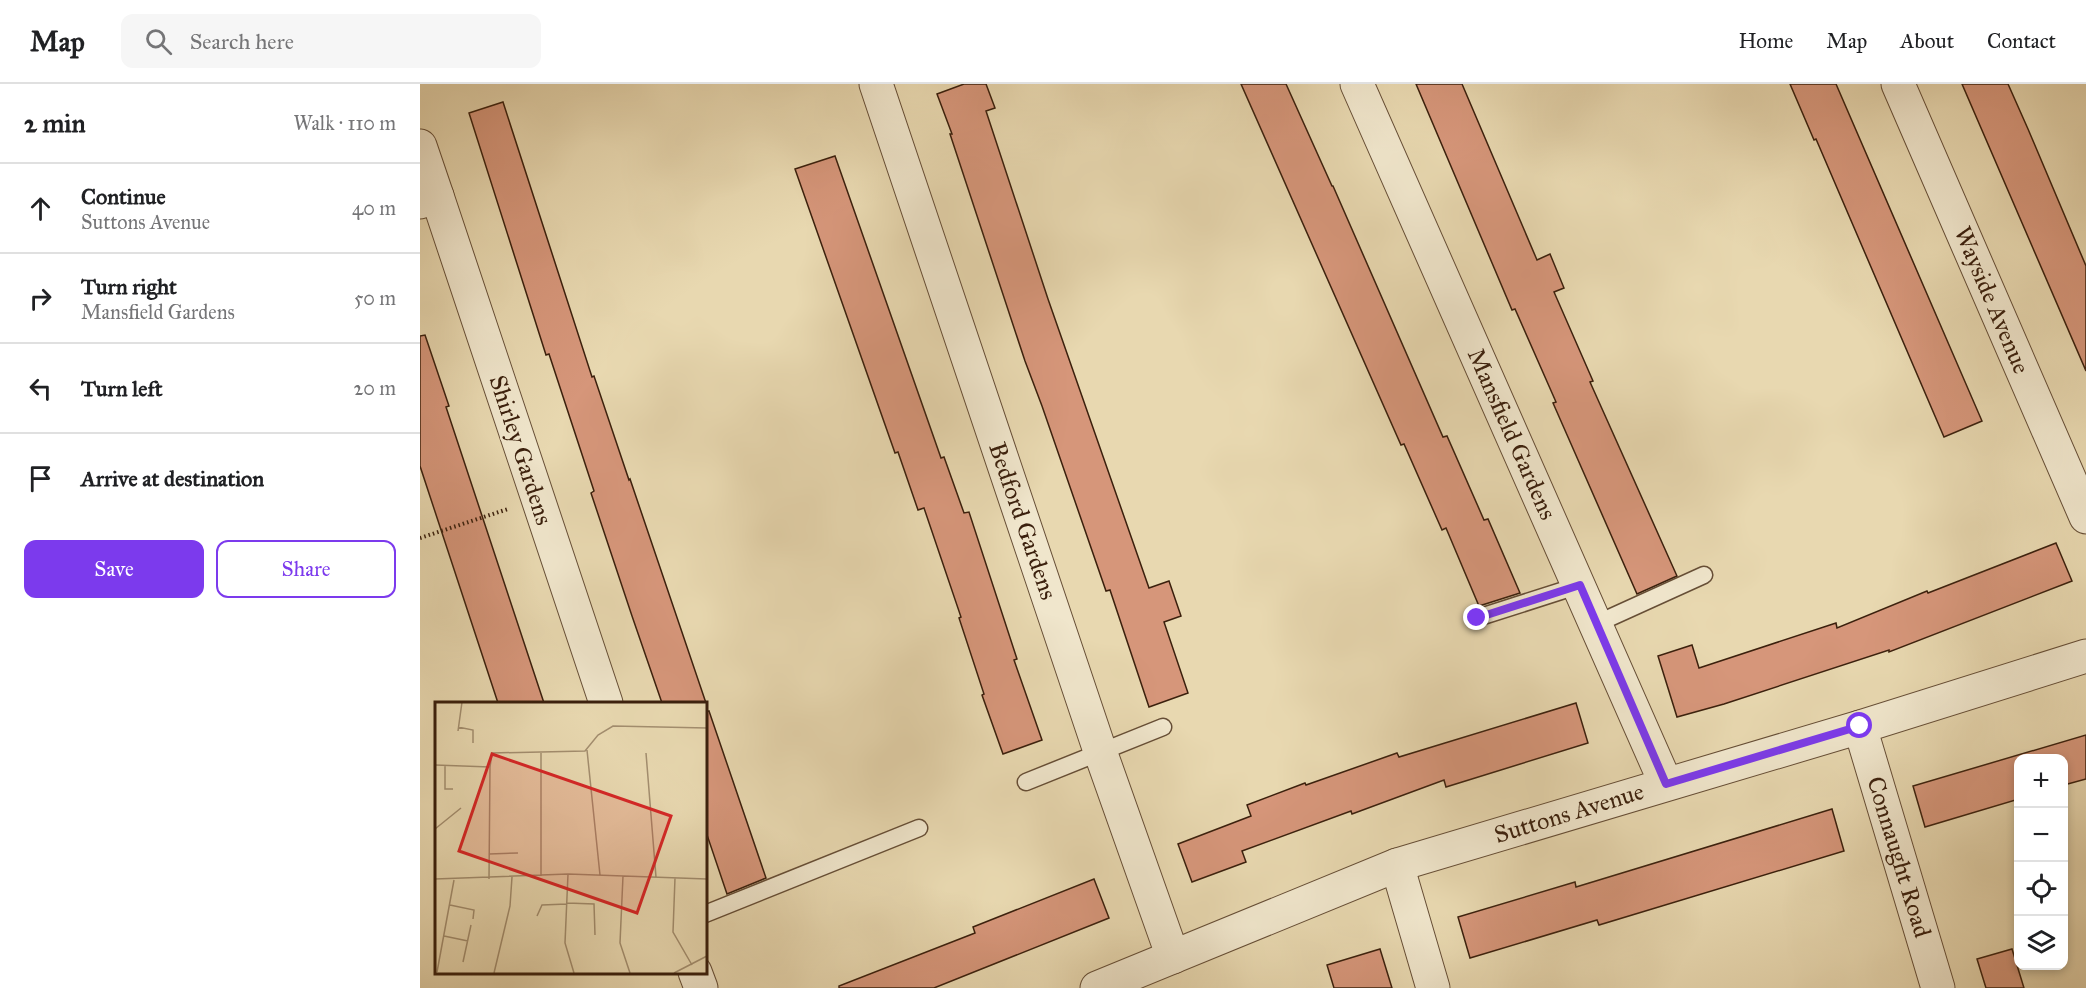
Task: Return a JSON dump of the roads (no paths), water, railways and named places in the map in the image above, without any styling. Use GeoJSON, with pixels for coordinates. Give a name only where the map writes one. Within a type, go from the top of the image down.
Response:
{"type":"FeatureCollection","features":[{"type":"Feature","properties":{"kind":"street","name":"Bedford Gardens"},"geometry":{"type":"LineString","coordinates":[[876,84],[1100,751],[1173,957]]}},
{"type":"Feature","properties":{"kind":"street","name":"Mansfield Gardens"},"geometry":{"type":"LineString","coordinates":[[1357,84],[1666,784]]}},
{"type":"Feature","properties":{"kind":"street","name":"Wayside Avenue"},"geometry":{"type":"LineString","coordinates":[[1898,84],[2086,517]]}},
{"type":"Feature","properties":{"kind":"street","name":"Shirley Gardens"},"geometry":{"type":"LineString","coordinates":[[420,146],[429,199],[538,499],[606,702]]}},
{"type":"Feature","properties":{"kind":"street","name":"Suttons Avenue"},"geometry":{"type":"LineString","coordinates":[[1097,988],[1397,865],[2086,656]]}},
{"type":"Feature","properties":{"kind":"street","name":"Connaught Road"},"geometry":{"type":"LineString","coordinates":[[1860,726],[1938,988]]}},
{"type":"Feature","properties":{"kind":"street"},"geometry":{"type":"LineString","coordinates":[[1397,865],[1433,988]]}},
{"type":"Feature","properties":{"kind":"street"},"geometry":{"type":"LineString","coordinates":[[695,973],[701,988]]}},
{"type":"Feature","properties":{"kind":"lane"},"geometry":{"type":"LineString","coordinates":[[1596,624],[1704,575]]}},
{"type":"Feature","properties":{"kind":"lane"},"geometry":{"type":"LineString","coordinates":[[1477,618],[1580,585]]}},
{"type":"Feature","properties":{"kind":"lane"},"geometry":{"type":"LineString","coordinates":[[1026,782],[1163,727]]}},
{"type":"Feature","properties":{"kind":"lane"},"geometry":{"type":"LineString","coordinates":[[706,914],[920,828]]}}]}
